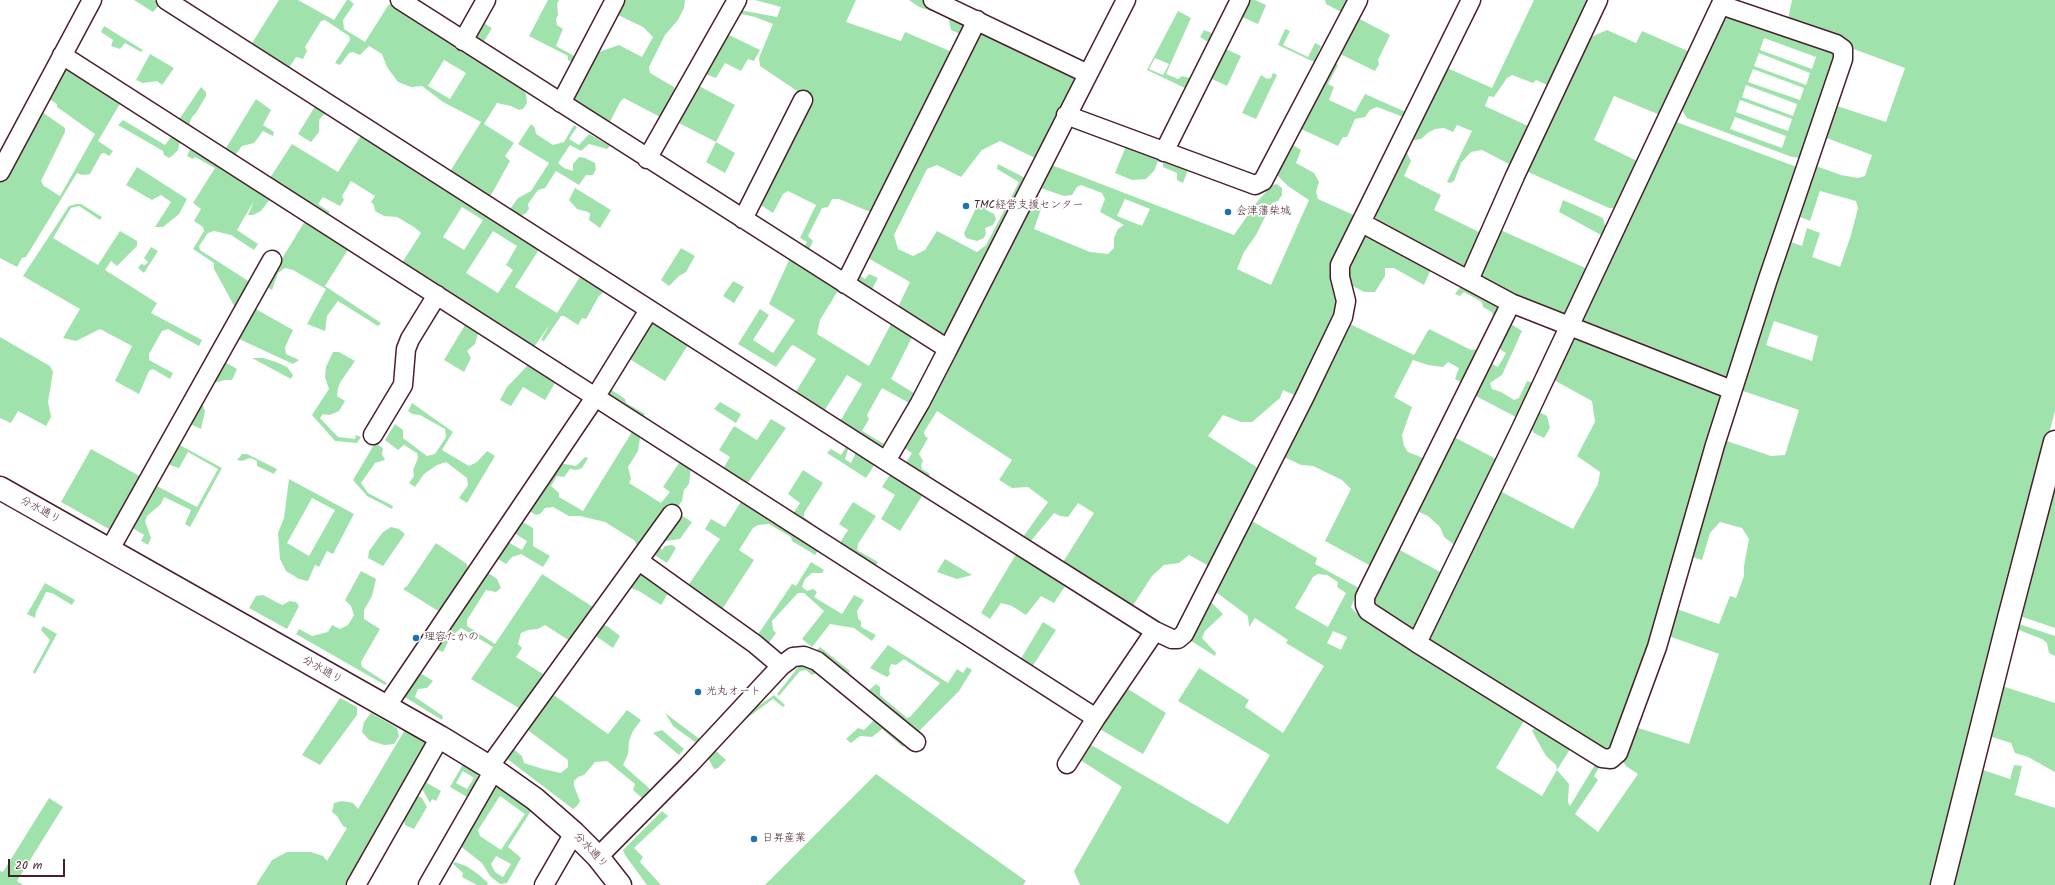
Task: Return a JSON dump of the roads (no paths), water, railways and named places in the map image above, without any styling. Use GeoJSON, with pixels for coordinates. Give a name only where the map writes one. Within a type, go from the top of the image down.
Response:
{"type":"FeatureCollection","features":[{"type":"Feature","properties":{"kind":"street"},"geometry":{"type":"LineString","coordinates":[[0,172],[92,0]]}},
{"type":"Feature","properties":{"kind":"street"},"geometry":{"type":"LineString","coordinates":[[166,0],[886,461],[1155,631],[1172,639],[1178,639],[1184,634],[1242,522],[1343,317],[1346,301],[1340,277],[1340,265],[1471,0]]}},
{"type":"Feature","properties":{"kind":"street"},"geometry":{"type":"LineString","coordinates":[[400,0],[948,349]]}},
{"type":"Feature","properties":{"kind":"street"},"geometry":{"type":"LineString","coordinates":[[464,41],[486,0]]}},
{"type":"Feature","properties":{"kind":"street"},"geometry":{"type":"LineString","coordinates":[[561,103],[615,0]]}},
{"type":"Feature","properties":{"kind":"street"},"geometry":{"type":"LineString","coordinates":[[648,159],[736,0]]}},
{"type":"Feature","properties":{"kind":"street"},"geometry":{"type":"LineString","coordinates":[[932,0],[977,20],[1088,74]]}},
{"type":"Feature","properties":{"kind":"street"},"geometry":{"type":"LineString","coordinates":[[886,461],[920,403],[1126,0]]}},
{"type":"Feature","properties":{"kind":"street"},"geometry":{"type":"LineString","coordinates":[[1164,152],[1240,0]]}},
{"type":"Feature","properties":{"kind":"street"},"geometry":{"type":"LineString","coordinates":[[1066,115],[1256,185],[1263,181],[1358,0]]}},
{"type":"Feature","properties":{"kind":"street"},"geometry":{"type":"LineString","coordinates":[[1469,280],[1515,176],[1598,0]]}},
{"type":"Feature","properties":{"kind":"street"},"geometry":{"type":"LineString","coordinates":[[1417,643],[1570,326],[1722,2],[1836,44],[1843,49],[1843,59],[1732,390],[1690,527],[1657,647],[1618,753],[1611,759],[1602,758],[1417,643],[1368,611],[1365,605],[1364,597],[1511,302]]}},
{"type":"Feature","properties":{"kind":"street"},"geometry":{"type":"LineString","coordinates":[[845,284],[977,20]]}},
{"type":"Feature","properties":{"kind":"street"},"geometry":{"type":"LineString","coordinates":[[62,55],[1096,718]]}},
{"type":"Feature","properties":{"kind":"street"},"geometry":{"type":"LineString","coordinates":[[743,219],[803,100]]}},
{"type":"Feature","properties":{"kind":"street"},"geometry":{"type":"LineString","coordinates":[[1362,223],[1511,302],[1732,390]]}},
{"type":"Feature","properties":{"kind":"street"},"geometry":{"type":"LineString","coordinates":[[110,549],[272,260]]}},
{"type":"Feature","properties":{"kind":"street"},"geometry":{"type":"LineString","coordinates":[[373,435],[403,385],[406,348],[410,338],[437,295]]}},
{"type":"Feature","properties":{"kind":"street"},"geometry":{"type":"LineString","coordinates":[[386,707],[596,396],[649,310]]}},
{"type":"Feature","properties":{"kind":"street"},"geometry":{"type":"LineString","coordinates":[[1942,885],[2055,442]]}},
{"type":"Feature","properties":{"kind":"street","name":"分水通り"},"geometry":{"type":"LineString","coordinates":[[0,488],[440,737],[491,768],[535,799],[574,834],[598,858],[620,885]]}},
{"type":"Feature","properties":{"kind":"street"},"geometry":{"type":"LineString","coordinates":[[428,885],[491,768],[672,514]]}},
{"type":"Feature","properties":{"kind":"street"},"geometry":{"type":"LineString","coordinates":[[639,561],[755,644],[781,666]]}},
{"type":"Feature","properties":{"kind":"street"},"geometry":{"type":"LineString","coordinates":[[1067,764],[1155,631]]}},
{"type":"Feature","properties":{"kind":"street"},"geometry":{"type":"LineString","coordinates":[[598,858],[688,766],[781,666],[792,657],[804,656],[817,661],[916,742]]}},
{"type":"Feature","properties":{"kind":"street"},"geometry":{"type":"LineString","coordinates":[[356,885],[440,737]]}},
{"type":"Feature","properties":{"kind":"street"},"geometry":{"type":"LineString","coordinates":[[544,885],[574,834]]}},
{"type":"Feature","properties":{"kind":"place","name":"TMC経営支援センター"},"geometry":{"type":"Point","coordinates":[966,206]}},
{"type":"Feature","properties":{"kind":"place","name":"会津藩柴城"},"geometry":{"type":"Point","coordinates":[1228,212]}},
{"type":"Feature","properties":{"kind":"place","name":"理容たかの"},"geometry":{"type":"Point","coordinates":[416,638]}},
{"type":"Feature","properties":{"kind":"place","name":"光丸オート"},"geometry":{"type":"Point","coordinates":[698,692]}},
{"type":"Feature","properties":{"kind":"place","name":"日昇産業"},"geometry":{"type":"Point","coordinates":[754,839]}}]}
